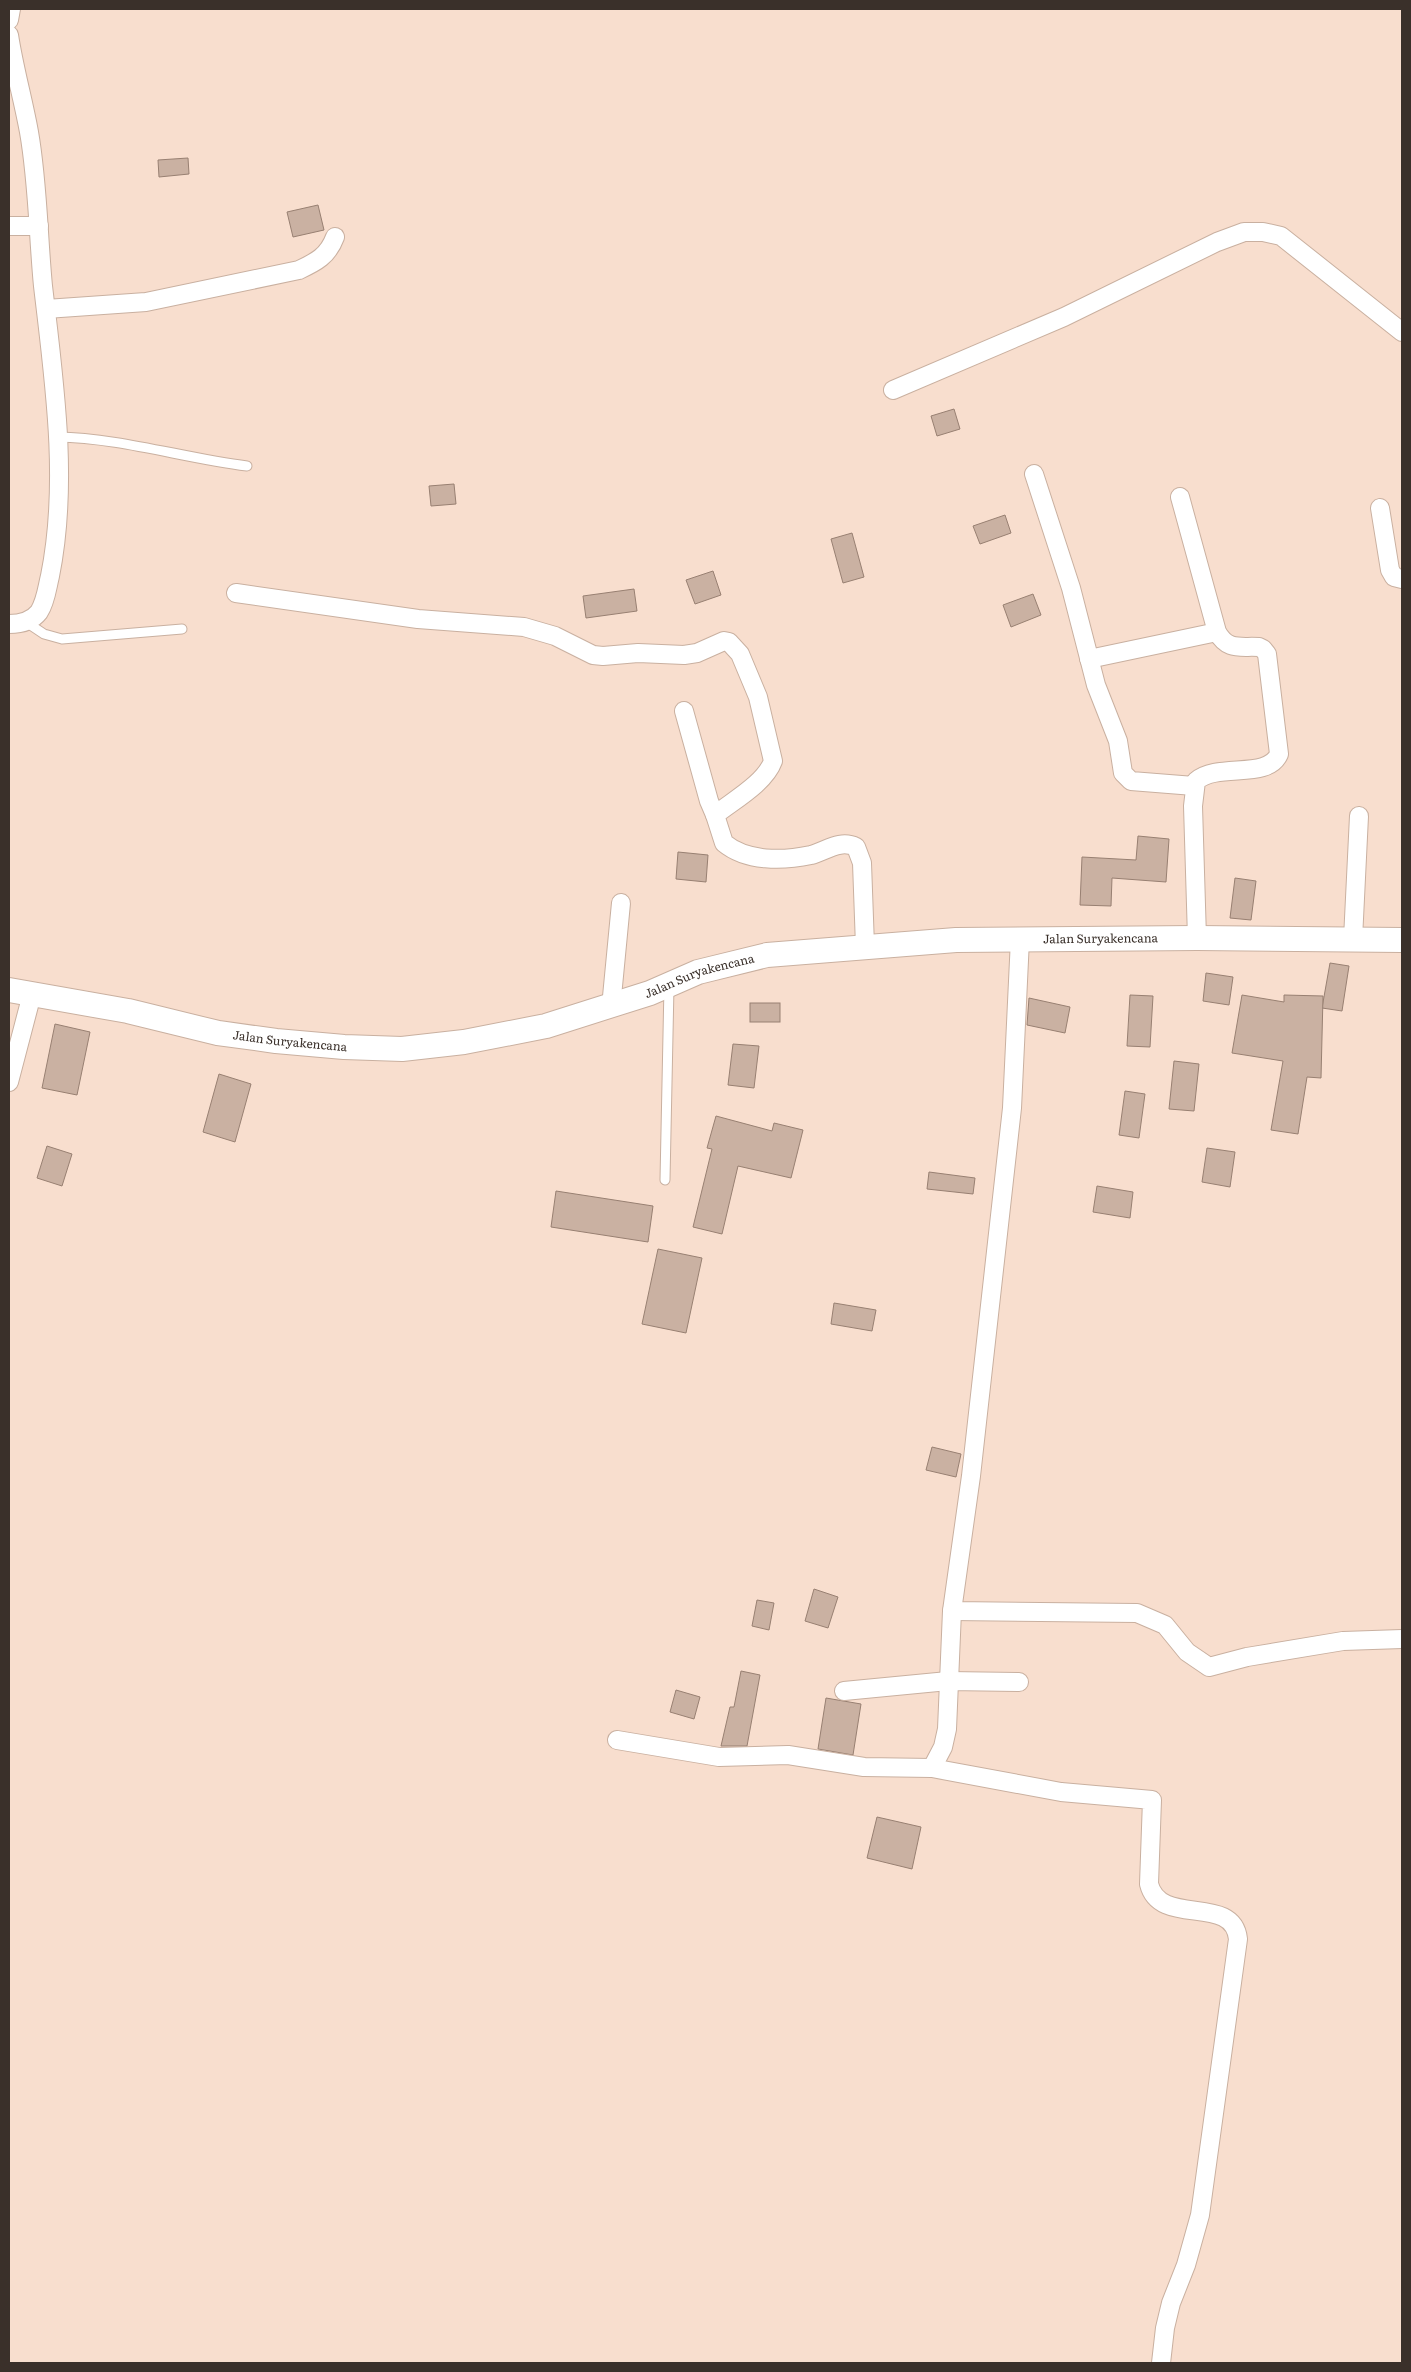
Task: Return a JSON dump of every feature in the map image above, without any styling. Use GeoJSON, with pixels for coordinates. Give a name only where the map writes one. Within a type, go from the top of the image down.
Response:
{"type":"FeatureCollection","features":[{"type":"Feature","properties":{"kind":"street"},"geometry":{"type":"LineString","coordinates":[[9,20],[11,9]]}},
{"type":"Feature","properties":{"kind":"street"},"geometry":{"type":"LineString","coordinates":[[9,35],[29,131],[57,437],[58,494],[54,558],[45,601],[38,613],[17,623]]}},
{"type":"Feature","properties":{"kind":"street"},"geometry":{"type":"LineString","coordinates":[[9,226],[39,226]]}},
{"type":"Feature","properties":{"kind":"street"},"geometry":{"type":"LineString","coordinates":[[893,390],[1064,317],[1217,242],[1244,232],[1272,233],[1281,236],[1402,332]]}},
{"type":"Feature","properties":{"kind":"street"},"geometry":{"type":"LineString","coordinates":[[46,309],[146,302],[299,270],[319,261],[327,253],[334,237]]}},
{"type":"Feature","properties":{"kind":"street"},"geometry":{"type":"LineString","coordinates":[[1034,474],[1072,588],[1096,685],[1118,741],[1121,768],[1126,777],[1140,782],[1194,786]]}},
{"type":"Feature","properties":{"kind":"street"},"geometry":{"type":"LineString","coordinates":[[1180,496],[1217,632],[1222,642],[1227,645],[1259,647],[1266,651],[1279,754],[1274,762],[1266,767],[1209,772],[1196,780],[1194,786],[1193,852],[1197,938]]}},
{"type":"Feature","properties":{"kind":"street"},"geometry":{"type":"LineString","coordinates":[[1380,508],[1390,570],[1394,577],[1402,579]]}},
{"type":"Feature","properties":{"kind":"street"},"geometry":{"type":"LineString","coordinates":[[236,593],[418,619],[524,627],[555,636],[593,655],[603,656],[638,653],[684,655],[698,653],[724,641],[729,642],[740,654],[758,697],[773,761],[770,770],[762,780],[715,814]]}},
{"type":"Feature","properties":{"kind":"street"},"geometry":{"type":"LineString","coordinates":[[1089,659],[1217,632]]}},
{"type":"Feature","properties":{"kind":"street"},"geometry":{"type":"LineString","coordinates":[[684,711],[709,801],[724,843],[732,850],[753,857],[796,857],[813,854],[842,844],[856,847],[862,863],[865,946]]}},
{"type":"Feature","properties":{"kind":"street"},"geometry":{"type":"LineString","coordinates":[[1353,939],[1358,816]]}},
{"type":"Feature","properties":{"kind":"street"},"geometry":{"type":"LineString","coordinates":[[610,1007],[621,903]]}},
{"type":"Feature","properties":{"kind":"street","name":"Jalan Suryakencana"},"geometry":{"type":"LineString","coordinates":[[20,992],[128,1012],[218,1033],[276,1041],[376,1049],[430,1046],[513,1033],[572,1020],[650,993],[698,972],[767,955],[956,940],[1197,938],[1402,940]]}},
{"type":"Feature","properties":{"kind":"street"},"geometry":{"type":"LineString","coordinates":[[932,1768],[943,1747],[947,1729],[952,1611],[971,1476],[1012,1108],[1020,939]]}},
{"type":"Feature","properties":{"kind":"street"},"geometry":{"type":"LineString","coordinates":[[9,1082],[20,992]]}},
{"type":"Feature","properties":{"kind":"street"},"geometry":{"type":"LineString","coordinates":[[952,1611],[1137,1613],[1165,1625],[1187,1652],[1208,1666],[1247,1657],[1344,1641],[1402,1640]]}},
{"type":"Feature","properties":{"kind":"street"},"geometry":{"type":"LineString","coordinates":[[844,1691],[948,1681],[1019,1682]]}},
{"type":"Feature","properties":{"kind":"street"},"geometry":{"type":"LineString","coordinates":[[617,1740],[719,1757],[788,1754],[864,1767],[932,1768],[1061,1792],[1152,1800],[1149,1884],[1156,1899],[1168,1906],[1225,1916],[1233,1922],[1237,1930],[1238,1939],[1200,2215],[1186,2264],[1171,2303],[1165,2328],[1161,2363]]}},
{"type":"Feature","properties":{"kind":"lane"},"geometry":{"type":"LineString","coordinates":[[57,437],[101,439],[175,455],[247,466]]}},
{"type":"Feature","properties":{"kind":"lane"},"geometry":{"type":"LineString","coordinates":[[17,623],[62,639],[182,629]]}},
{"type":"Feature","properties":{"kind":"lane"},"geometry":{"type":"LineString","coordinates":[[665,1180],[669,984]]}},
{"type":"Feature","properties":{"kind":"building"},"geometry":{"type":"Polygon","coordinates":[[[188,158],[189,174],[159,177],[158,160],[188,158]]]}},
{"type":"Feature","properties":{"kind":"building"},"geometry":{"type":"Polygon","coordinates":[[[318,205],[324,230],[293,237],[287,212],[318,205]]]}},
{"type":"Feature","properties":{"kind":"building"},"geometry":{"type":"Polygon","coordinates":[[[954,409],[960,429],[937,436],[931,416],[954,409]]]}},
{"type":"Feature","properties":{"kind":"building"},"geometry":{"type":"Polygon","coordinates":[[[454,484],[456,504],[431,506],[429,486],[454,484]]]}},
{"type":"Feature","properties":{"kind":"building"},"geometry":{"type":"Polygon","coordinates":[[[1005,515],[1011,533],[980,544],[973,526],[1005,515]]]}},
{"type":"Feature","properties":{"kind":"building"},"geometry":{"type":"Polygon","coordinates":[[[852,533],[864,577],[843,583],[831,539],[852,533]]]}},
{"type":"Feature","properties":{"kind":"building"},"geometry":{"type":"Polygon","coordinates":[[[713,571],[721,595],[695,604],[686,580],[713,571]]]}},
{"type":"Feature","properties":{"kind":"building"},"geometry":{"type":"Polygon","coordinates":[[[634,589],[637,611],[586,618],[583,596],[634,589]]]}},
{"type":"Feature","properties":{"kind":"building"},"geometry":{"type":"Polygon","coordinates":[[[1033,594],[1041,615],[1011,627],[1003,605],[1033,594]]]}},
{"type":"Feature","properties":{"kind":"building"},"geometry":{"type":"Polygon","coordinates":[[[1138,836],[1169,839],[1166,882],[1112,878],[1111,906],[1080,905],[1082,857],[1136,860],[1138,836]]]}},
{"type":"Feature","properties":{"kind":"building"},"geometry":{"type":"Polygon","coordinates":[[[678,852],[708,855],[706,882],[676,879],[678,852]]]}},
{"type":"Feature","properties":{"kind":"building"},"geometry":{"type":"Polygon","coordinates":[[[1235,878],[1256,881],[1251,920],[1230,918],[1235,878]]]}},
{"type":"Feature","properties":{"kind":"building"},"geometry":{"type":"Polygon","coordinates":[[[1330,963],[1349,966],[1342,1011],[1322,1008],[1330,963]]]}},
{"type":"Feature","properties":{"kind":"building"},"geometry":{"type":"Polygon","coordinates":[[[1206,973],[1233,977],[1229,1005],[1203,1001],[1206,973]]]}},
{"type":"Feature","properties":{"kind":"building"},"geometry":{"type":"Polygon","coordinates":[[[1130,995],[1153,996],[1150,1047],[1127,1046],[1130,995]]]}},
{"type":"Feature","properties":{"kind":"building"},"geometry":{"type":"Polygon","coordinates":[[[1242,995],[1284,1002],[1284,995],[1323,996],[1321,1078],[1307,1077],[1298,1134],[1271,1130],[1283,1061],[1232,1053],[1242,995]]]}},
{"type":"Feature","properties":{"kind":"building"},"geometry":{"type":"Polygon","coordinates":[[[1029,998],[1070,1007],[1065,1033],[1027,1025],[1029,998]]]}},
{"type":"Feature","properties":{"kind":"building"},"geometry":{"type":"Polygon","coordinates":[[[750,1003],[780,1003],[780,1022],[750,1022],[750,1003]]]}},
{"type":"Feature","properties":{"kind":"building"},"geometry":{"type":"Polygon","coordinates":[[[55,1024],[90,1032],[77,1095],[42,1088],[55,1024]]]}},
{"type":"Feature","properties":{"kind":"building"},"geometry":{"type":"Polygon","coordinates":[[[733,1044],[759,1046],[754,1088],[728,1085],[733,1044]]]}},
{"type":"Feature","properties":{"kind":"building"},"geometry":{"type":"Polygon","coordinates":[[[1174,1061],[1199,1064],[1194,1111],[1169,1109],[1174,1061]]]}},
{"type":"Feature","properties":{"kind":"building"},"geometry":{"type":"Polygon","coordinates":[[[219,1074],[251,1084],[235,1142],[203,1132],[219,1074]]]}},
{"type":"Feature","properties":{"kind":"building"},"geometry":{"type":"Polygon","coordinates":[[[1125,1091],[1145,1094],[1139,1138],[1119,1135],[1125,1091]]]}},
{"type":"Feature","properties":{"kind":"building"},"geometry":{"type":"Polygon","coordinates":[[[716,1116],[772,1131],[774,1123],[803,1130],[791,1178],[738,1166],[722,1234],[693,1227],[712,1149],[707,1148],[716,1116]]]}},
{"type":"Feature","properties":{"kind":"building"},"geometry":{"type":"Polygon","coordinates":[[[47,1146],[72,1154],[62,1186],[37,1178],[47,1146]]]}},
{"type":"Feature","properties":{"kind":"building"},"geometry":{"type":"Polygon","coordinates":[[[1207,1148],[1235,1152],[1230,1187],[1202,1182],[1207,1148]]]}},
{"type":"Feature","properties":{"kind":"building"},"geometry":{"type":"Polygon","coordinates":[[[929,1172],[975,1178],[973,1194],[927,1189],[929,1172]]]}},
{"type":"Feature","properties":{"kind":"building"},"geometry":{"type":"Polygon","coordinates":[[[1097,1186],[1133,1192],[1130,1218],[1093,1212],[1097,1186]]]}},
{"type":"Feature","properties":{"kind":"building"},"geometry":{"type":"Polygon","coordinates":[[[556,1191],[653,1206],[648,1242],[551,1227],[556,1191]]]}},
{"type":"Feature","properties":{"kind":"building"},"geometry":{"type":"Polygon","coordinates":[[[658,1249],[702,1258],[686,1333],[642,1324],[658,1249]]]}},
{"type":"Feature","properties":{"kind":"building"},"geometry":{"type":"Polygon","coordinates":[[[834,1303],[876,1310],[872,1331],[831,1324],[834,1303]]]}},
{"type":"Feature","properties":{"kind":"building"},"geometry":{"type":"Polygon","coordinates":[[[932,1447],[961,1454],[956,1477],[926,1470],[932,1447]]]}},
{"type":"Feature","properties":{"kind":"building"},"geometry":{"type":"Polygon","coordinates":[[[814,1589],[838,1597],[828,1628],[805,1621],[814,1589]]]}},
{"type":"Feature","properties":{"kind":"building"},"geometry":{"type":"Polygon","coordinates":[[[757,1600],[774,1603],[769,1630],[752,1626],[757,1600]]]}},
{"type":"Feature","properties":{"kind":"building"},"geometry":{"type":"Polygon","coordinates":[[[741,1671],[760,1675],[747,1746],[721,1746],[730,1707],[734,1707],[741,1671]]]}},
{"type":"Feature","properties":{"kind":"building"},"geometry":{"type":"Polygon","coordinates":[[[676,1690],[700,1697],[694,1719],[670,1712],[676,1690]]]}},
{"type":"Feature","properties":{"kind":"building"},"geometry":{"type":"Polygon","coordinates":[[[826,1698],[861,1704],[853,1755],[818,1749],[826,1698]]]}},
{"type":"Feature","properties":{"kind":"building"},"geometry":{"type":"Polygon","coordinates":[[[877,1817],[921,1827],[912,1869],[867,1858],[877,1817]]]}}]}
